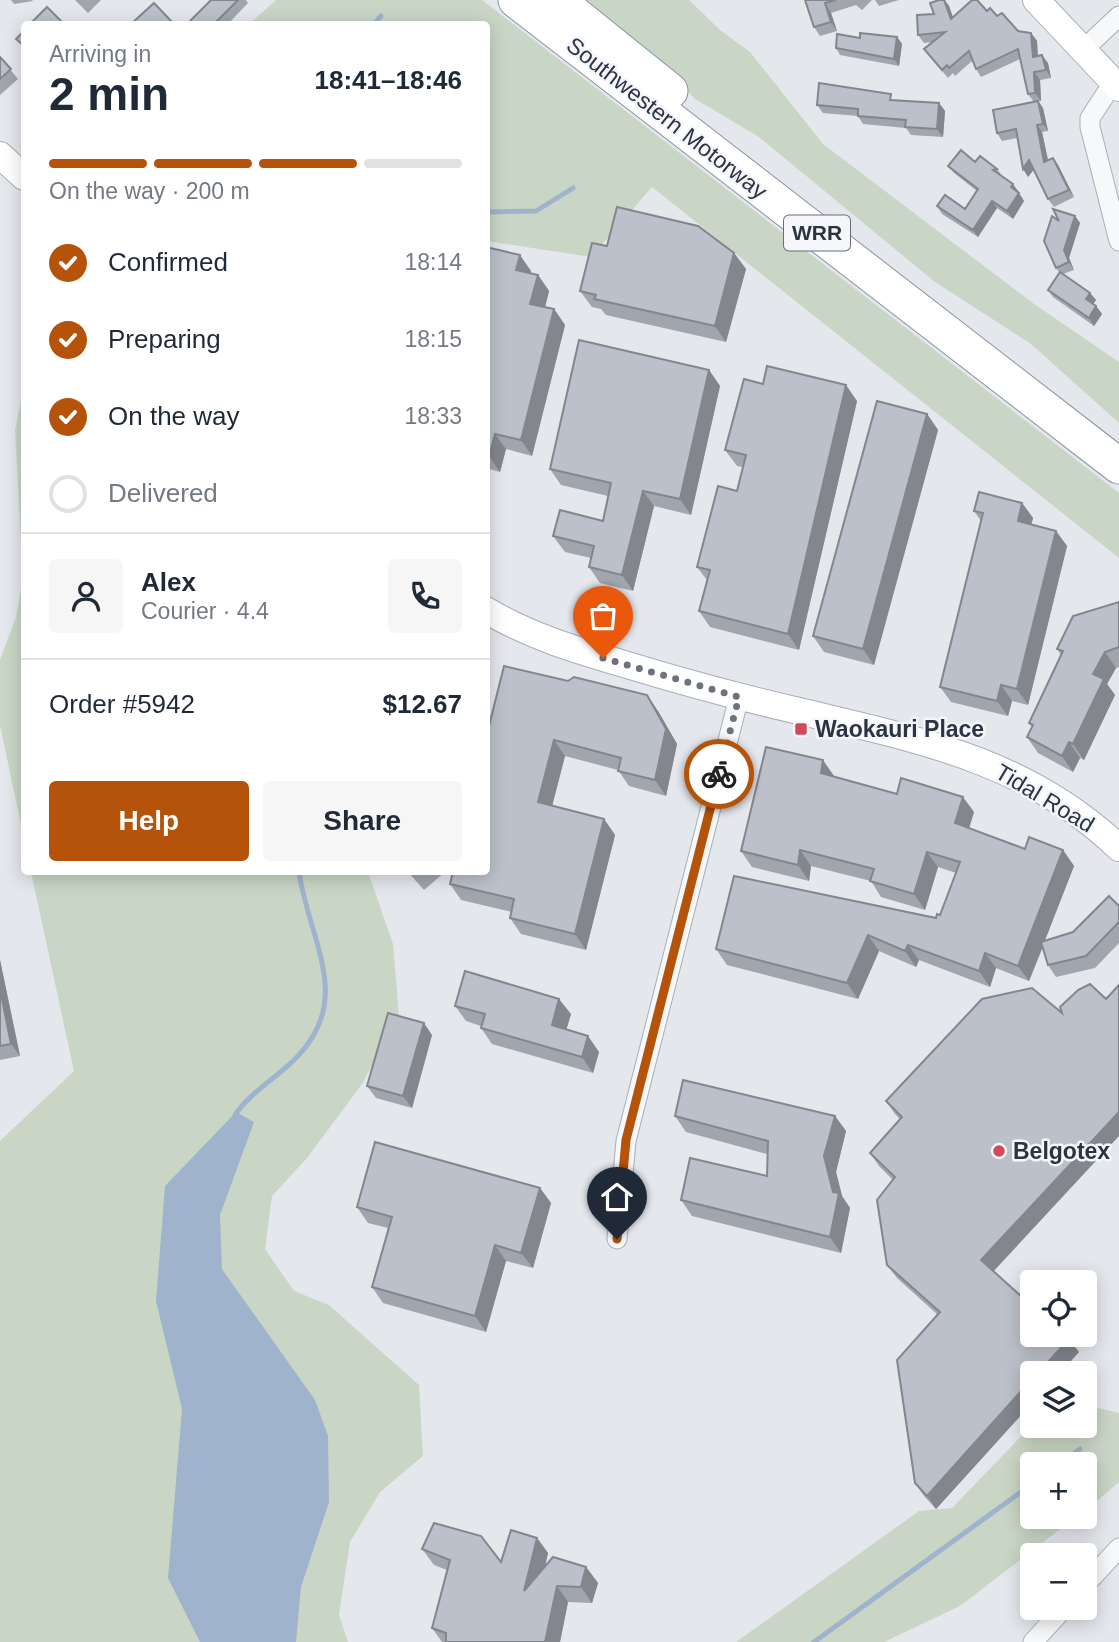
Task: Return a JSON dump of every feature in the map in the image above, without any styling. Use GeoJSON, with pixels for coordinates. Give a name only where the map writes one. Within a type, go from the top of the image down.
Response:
{"type":"FeatureCollection","features":[{"type":"Feature","properties":{"kind":"highway","name":"Southwestern Motorway"},"geometry":{"type":"LineString","coordinates":[[516,0],[1119,466]]}},
{"type":"Feature","properties":{"kind":"highway","name":"Southwestern Motorway"},"geometry":{"type":"LineString","coordinates":[[556,0],[963,324],[1119,443]]}},
{"type":"Feature","properties":{"kind":"main road"},"geometry":{"type":"LineString","coordinates":[[1036,0],[1116,86]]}},
{"type":"Feature","properties":{"kind":"main road"},"geometry":{"type":"LineString","coordinates":[[0,155],[21,174]]}},
{"type":"Feature","properties":{"kind":"main road","name":"Tidal Road"},"geometry":{"type":"LineString","coordinates":[[490,612],[556,643],[739,697],[964,753],[1023,780],[1084,819],[1119,848]]}},
{"type":"Feature","properties":{"kind":"street"},"geometry":{"type":"LineString","coordinates":[[1083,50],[1119,16]]}},
{"type":"Feature","properties":{"kind":"street"},"geometry":{"type":"LineString","coordinates":[[1116,86],[1090,118],[1090,127],[1119,241]]}},
{"type":"Feature","properties":{"kind":"street"},"geometry":{"type":"LineString","coordinates":[[617,1239],[626,1140],[739,697]]}},
{"type":"Feature","properties":{"kind":"street"},"geometry":{"type":"LineString","coordinates":[[1097,1572],[1119,1548]]}},
{"type":"Feature","properties":{"kind":"street"},"geometry":{"type":"LineString","coordinates":[[1033,1642],[1053,1620]]}},
{"type":"Feature","properties":{"kind":"green space"},"geometry":{"type":"Polygon","coordinates":[[[276,0],[482,0],[1119,493],[1119,558],[652,187],[591,257],[490,241],[490,21],[252,21],[276,0]]]}},
{"type":"Feature","properties":{"kind":"green space"},"geometry":{"type":"Polygon","coordinates":[[[580,0],[689,0],[720,30],[750,52],[823,144],[1034,304],[1119,362],[1119,423],[1031,344],[935,282],[759,137],[695,99],[681,84],[580,0]]]}},
{"type":"Feature","properties":{"kind":"green space"},"geometry":{"type":"Polygon","coordinates":[[[21,401],[21,541],[15,430],[21,401]]]}},
{"type":"Feature","properties":{"kind":"green space"},"geometry":{"type":"Polygon","coordinates":[[[21,589],[21,825],[0,725],[0,660],[16,617],[21,589]]]}},
{"type":"Feature","properties":{"kind":"green space"},"geometry":{"type":"Polygon","coordinates":[[[32,875],[369,875],[393,944],[399,1016],[362,1084],[307,1158],[272,1196],[265,1249],[294,1291],[329,1305],[419,1385],[423,1456],[380,1492],[350,1542],[339,1615],[348,1642],[0,1642],[0,1141],[74,1071],[32,875]]]}},
{"type":"Feature","properties":{"kind":"green space"},"geometry":{"type":"Polygon","coordinates":[[[1097,1408],[1119,1413],[1119,1482],[1097,1501],[1097,1452],[1020,1452],[1020,1529],[1060,1529],[1042,1543],[1020,1543],[1020,1560],[960,1606],[884,1642],[736,1642],[919,1511],[952,1508],[1020,1437],[1097,1438],[1097,1408]]]}},
{"type":"Feature","properties":{"kind":"water"},"geometry":{"type":"Polygon","coordinates":[[[236,1112],[254,1122],[220,1215],[222,1269],[315,1400],[328,1436],[329,1502],[301,1587],[296,1642],[200,1642],[168,1578],[182,1409],[156,1301],[165,1186],[236,1112]]]}},
{"type":"Feature","properties":{"kind":"building"},"geometry":{"type":"Polygon","coordinates":[[[211,0],[238,0],[217,21],[190,21],[211,0]]]}},
{"type":"Feature","properties":{"kind":"building"},"geometry":{"type":"Polygon","coordinates":[[[805,0],[836,0],[825,3],[831,22],[814,27],[805,0]]]}},
{"type":"Feature","properties":{"kind":"building"},"geometry":{"type":"Polygon","coordinates":[[[944,0],[951,19],[972,0],[977,0],[987,11],[990,8],[997,16],[1002,13],[1018,31],[1031,33],[1033,57],[1042,55],[1046,70],[1034,72],[1035,93],[1028,94],[1018,49],[976,69],[969,51],[949,68],[947,65],[942,70],[924,49],[945,32],[918,35],[917,15],[934,14],[930,3],[944,0]]]}},
{"type":"Feature","properties":{"kind":"building"},"geometry":{"type":"Polygon","coordinates":[[[154,3],[171,21],[134,21],[154,3]]]}},
{"type":"Feature","properties":{"kind":"building"},"geometry":{"type":"Polygon","coordinates":[[[47,7],[61,21],[33,21],[47,7]]]}},
{"type":"Feature","properties":{"kind":"building"},"geometry":{"type":"Polygon","coordinates":[[[860,33],[897,37],[894,59],[836,48],[837,34],[860,38],[860,33]]]}},
{"type":"Feature","properties":{"kind":"building"},"geometry":{"type":"Polygon","coordinates":[[[0,57],[11,69],[0,79],[0,57]]]}},
{"type":"Feature","properties":{"kind":"building"},"geometry":{"type":"Polygon","coordinates":[[[819,83],[891,94],[890,100],[939,103],[937,129],[905,127],[906,120],[858,116],[858,109],[817,105],[819,83]]]}},
{"type":"Feature","properties":{"kind":"building"},"geometry":{"type":"Polygon","coordinates":[[[1038,101],[1043,124],[1037,125],[1044,162],[1053,158],[1069,190],[1048,199],[1029,160],[1023,169],[1016,129],[997,133],[993,110],[1038,101]]]}},
{"type":"Feature","properties":{"kind":"building"},"geometry":{"type":"Polygon","coordinates":[[[961,150],[975,162],[980,156],[997,169],[993,170],[1013,184],[1011,187],[1019,193],[1007,211],[992,201],[973,230],[937,206],[945,195],[965,209],[978,189],[948,166],[961,150]]]}},
{"type":"Feature","properties":{"kind":"building"},"geometry":{"type":"Polygon","coordinates":[[[617,207],[698,226],[734,253],[715,326],[594,299],[596,295],[580,291],[592,243],[607,246],[617,207]]]}},
{"type":"Feature","properties":{"kind":"building"},"geometry":{"type":"Polygon","coordinates":[[[1053,209],[1075,216],[1064,250],[1069,262],[1056,268],[1044,241],[1052,216],[1059,221],[1053,209]]]}},
{"type":"Feature","properties":{"kind":"building"},"geometry":{"type":"Polygon","coordinates":[[[490,248],[520,255],[516,270],[538,275],[530,304],[554,309],[521,440],[495,434],[490,452],[490,248]]]}},
{"type":"Feature","properties":{"kind":"building"},"geometry":{"type":"Polygon","coordinates":[[[1060,272],[1090,293],[1086,299],[1096,306],[1089,318],[1048,290],[1060,272]]]}},
{"type":"Feature","properties":{"kind":"building"},"geometry":{"type":"Polygon","coordinates":[[[579,340],[709,370],[680,499],[643,491],[622,575],[589,567],[594,546],[553,536],[560,510],[603,521],[611,483],[550,469],[579,340]]]}},
{"type":"Feature","properties":{"kind":"building"},"geometry":{"type":"Polygon","coordinates":[[[767,366],[846,385],[788,634],[699,611],[710,570],[697,567],[718,486],[737,491],[746,455],[725,450],[744,379],[763,384],[767,366]]]}},
{"type":"Feature","properties":{"kind":"building"},"geometry":{"type":"Polygon","coordinates":[[[877,401],[927,414],[863,649],[813,636],[877,401]]]}},
{"type":"Feature","properties":{"kind":"building"},"geometry":{"type":"Polygon","coordinates":[[[979,492],[1022,503],[1018,521],[1056,531],[1017,689],[1001,685],[997,701],[940,687],[983,513],[974,511],[979,492]]]}},
{"type":"Feature","properties":{"kind":"building"},"geometry":{"type":"Polygon","coordinates":[[[1119,602],[1119,647],[1105,652],[1093,674],[1104,679],[1073,744],[1069,742],[1062,756],[1027,737],[1033,725],[1029,723],[1063,651],[1057,649],[1073,616],[1119,602]]]}},
{"type":"Feature","properties":{"kind":"building"},"geometry":{"type":"Polygon","coordinates":[[[504,666],[568,681],[574,677],[647,695],[666,729],[655,780],[618,771],[621,758],[554,740],[538,802],[604,819],[575,934],[510,918],[514,899],[450,884],[452,875],[490,875],[490,722],[504,666]]]}},
{"type":"Feature","properties":{"kind":"building"},"geometry":{"type":"Polygon","coordinates":[[[766,747],[823,760],[821,773],[897,794],[901,778],[963,797],[955,823],[1025,849],[1029,837],[1063,850],[1018,966],[985,953],[979,971],[908,945],[905,951],[868,935],[847,983],[716,949],[734,876],[936,918],[937,914],[940,915],[960,862],[927,852],[914,894],[870,881],[874,869],[800,850],[798,865],[741,851],[766,747]]]}},
{"type":"Feature","properties":{"kind":"building"},"geometry":{"type":"Polygon","coordinates":[[[1109,896],[1119,906],[1119,922],[1086,956],[1048,965],[1041,942],[1073,932],[1109,896]]]}},
{"type":"Feature","properties":{"kind":"building"},"geometry":{"type":"Polygon","coordinates":[[[465,971],[559,999],[552,1025],[588,1036],[582,1057],[481,1028],[485,1014],[455,1006],[465,971]]]}},
{"type":"Feature","properties":{"kind":"building","name":"Belgotex"},"geometry":{"type":"Polygon","coordinates":[[[1090,984],[1106,999],[1119,985],[1119,1112],[981,1260],[1020,1295],[1020,1347],[1062,1347],[1049,1361],[1020,1361],[1020,1392],[927,1496],[915,1483],[897,1360],[940,1312],[887,1265],[877,1200],[895,1177],[870,1153],[902,1117],[886,1101],[982,999],[1032,988],[1062,1013],[1060,1007],[1078,990],[1090,984]]]}},
{"type":"Feature","properties":{"kind":"building"},"geometry":{"type":"Polygon","coordinates":[[[0,989],[11,1044],[0,1046],[0,989]]]}},
{"type":"Feature","properties":{"kind":"building"},"geometry":{"type":"Polygon","coordinates":[[[388,1013],[424,1023],[403,1096],[367,1086],[388,1013]]]}},
{"type":"Feature","properties":{"kind":"building"},"geometry":{"type":"Polygon","coordinates":[[[683,1080],[835,1116],[824,1156],[833,1192],[839,1193],[830,1237],[681,1200],[690,1158],[767,1176],[768,1141],[675,1116],[683,1080]]]}},
{"type":"Feature","properties":{"kind":"building"},"geometry":{"type":"Polygon","coordinates":[[[375,1142],[540,1188],[521,1253],[495,1245],[475,1316],[372,1287],[392,1217],[357,1207],[375,1142]]]}},
{"type":"Feature","properties":{"kind":"building"},"geometry":{"type":"Polygon","coordinates":[[[434,1523],[481,1536],[501,1562],[511,1530],[537,1538],[524,1591],[553,1557],[586,1567],[581,1587],[557,1586],[545,1642],[446,1642],[446,1633],[432,1628],[450,1560],[422,1549],[434,1523]]]}},
{"type":"Feature","properties":{"kind":"waterway"},"geometry":{"type":"LineString","coordinates":[[377,21],[381,16]]}},
{"type":"Feature","properties":{"kind":"waterway"},"geometry":{"type":"LineString","coordinates":[[490,212],[536,211],[573,188]]}},
{"type":"Feature","properties":{"kind":"waterway"},"geometry":{"type":"LineString","coordinates":[[235,1115],[248,1099],[297,1057],[314,1035],[323,1013],[323,968],[300,875]]}},
{"type":"Feature","properties":{"kind":"waterway"},"geometry":{"type":"LineString","coordinates":[[1076,1452],[1080,1449]]}},
{"type":"Feature","properties":{"kind":"waterway"},"geometry":{"type":"LineString","coordinates":[[814,1642],[1020,1493]]}},
{"type":"Feature","properties":{"kind":"way so far"},"geometry":{"type":"LineString","coordinates":[[603,658],[739,697],[719,774]]}},
{"type":"Feature","properties":{"kind":"place","name":"Waokauri Place"},"geometry":{"type":"Point","coordinates":[801,729]}},
{"type":"Feature","properties":{"kind":"place","name":"Belgotex"},"geometry":{"type":"Point","coordinates":[999,1151]}},
{"type":"Feature","properties":{"kind":"route"},"geometry":{"type":"LineString","coordinates":[[617,1239],[626,1140],[719,774]]}}]}
